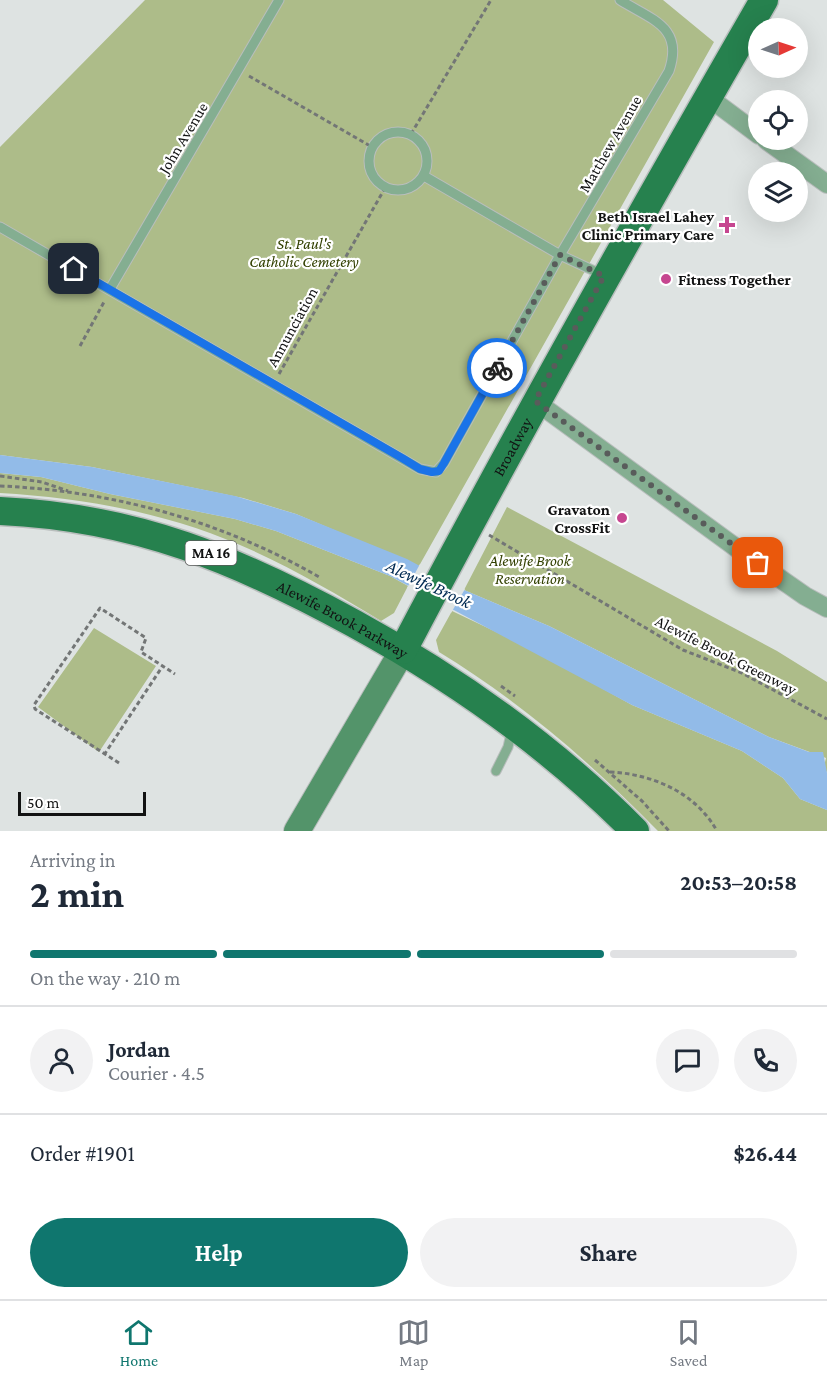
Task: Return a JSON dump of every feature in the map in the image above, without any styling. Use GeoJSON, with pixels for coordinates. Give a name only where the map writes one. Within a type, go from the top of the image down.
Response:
{"type":"FeatureCollection","features":[{"type":"Feature","properties":{"kind":"main road","name":"Broadway"},"geometry":{"type":"LineString","coordinates":[[297,831],[403,651],[604,276],[764,0]]}},
{"type":"Feature","properties":{"kind":"main road","name":"Alewife Brook Parkway"},"geometry":{"type":"LineString","coordinates":[[0,511],[62,516],[108,524],[212,554],[281,584],[403,651],[459,685],[513,723],[577,775],[635,831]]}},
{"type":"Feature","properties":{"kind":"street"},"geometry":{"type":"LineString","coordinates":[[708,97],[748,127]]}},
{"type":"Feature","properties":{"kind":"street"},"geometry":{"type":"LineString","coordinates":[[780,150],[827,184]]}},
{"type":"Feature","properties":{"kind":"street"},"geometry":{"type":"LineString","coordinates":[[535,401],[751,558],[805,596],[827,608]]}},
{"type":"Feature","properties":{"kind":"lane","name":"John Avenue"},"geometry":{"type":"LineString","coordinates":[[110,290],[279,0]]}},
{"type":"Feature","properties":{"kind":"lane","name":"Matthew Avenue"},"geometry":{"type":"LineString","coordinates":[[273,385],[420,469],[436,472],[444,463],[560,255],[669,71],[675,54],[674,46],[664,28],[620,0]]}},
{"type":"Feature","properties":{"kind":"lane"},"geometry":{"type":"LineString","coordinates":[[399,131],[411,134],[426,150],[428,165],[424,176],[415,186],[404,190],[385,188],[371,172],[369,161],[372,147],[388,133],[399,131]]}},
{"type":"Feature","properties":{"kind":"lane"},"geometry":{"type":"LineString","coordinates":[[424,176],[560,255],[604,276]]}},
{"type":"Feature","properties":{"kind":"lane"},"geometry":{"type":"LineString","coordinates":[[0,227],[273,385]]}},
{"type":"Feature","properties":{"kind":"lane"},"geometry":{"type":"LineString","coordinates":[[496,771],[508,747],[513,723]]}},
{"type":"Feature","properties":{"kind":"path"},"geometry":{"type":"LineString","coordinates":[[411,134],[491,0]]}},
{"type":"Feature","properties":{"kind":"path"},"geometry":{"type":"LineString","coordinates":[[240,70],[372,147]]}},
{"type":"Feature","properties":{"kind":"path","name":"Annunciation"},"geometry":{"type":"LineString","coordinates":[[273,385],[385,188]]}},
{"type":"Feature","properties":{"kind":"path"},"geometry":{"type":"LineString","coordinates":[[80,346],[110,290]]}},
{"type":"Feature","properties":{"kind":"path"},"geometry":{"type":"LineString","coordinates":[[0,476],[42,482],[74,493]]}},
{"type":"Feature","properties":{"kind":"path","name":"Alewife Brook Greenway"},"geometry":{"type":"LineString","coordinates":[[492,537],[683,650],[742,673],[827,719]]}},
{"type":"Feature","properties":{"kind":"path"},"geometry":{"type":"LineString","coordinates":[[119,763],[34,708],[99,609],[146,638],[140,651],[175,674]]}},
{"type":"Feature","properties":{"kind":"path"},"geometry":{"type":"LineString","coordinates":[[104,755],[162,667]]}},
{"type":"Feature","properties":{"kind":"path"},"geometry":{"type":"LineString","coordinates":[[609,771],[631,773],[688,797],[703,810],[717,831]]}},
{"type":"Feature","properties":{"kind":"green space","name":"St. Paul's Catholic Cemetery"},"geometry":{"type":"Polygon","coordinates":[[[145,0],[663,0],[714,42],[419,566],[296,514],[243,498],[92,467],[0,455],[0,147],[145,0]]]}},
{"type":"Feature","properties":{"kind":"green space"},"geometry":{"type":"Polygon","coordinates":[[[0,473],[41,477],[110,494],[235,519],[276,531],[390,576],[408,586],[394,613],[381,621],[294,571],[211,533],[122,508],[0,493],[0,473]]]}},
{"type":"Feature","properties":{"kind":"green space","name":"Alewife Brook Reservation"},"geometry":{"type":"Polygon","coordinates":[[[507,507],[777,651],[827,682],[827,773],[824,766],[826,758],[769,737],[549,626],[464,590],[507,507]]]}},
{"type":"Feature","properties":{"kind":"green space","name":"Alewife Brook Reservation"},"geometry":{"type":"Polygon","coordinates":[[[452,611],[528,647],[632,705],[742,751],[783,778],[800,799],[827,810],[827,831],[658,831],[554,734],[499,692],[439,652],[436,640],[452,611]]]}},
{"type":"Feature","properties":{"kind":"green space"},"geometry":{"type":"Polygon","coordinates":[[[94,628],[156,666],[99,752],[38,707],[94,628]]]}},
{"type":"Feature","properties":{"kind":"water","name":"Alewife Brook"},"geometry":{"type":"Polygon","coordinates":[[[0,455],[92,467],[235,496],[296,514],[407,559],[464,590],[549,626],[769,737],[809,752],[823,752],[827,773],[827,810],[800,799],[783,778],[742,751],[632,705],[390,576],[276,531],[235,519],[110,494],[41,477],[0,473],[0,455]]]}},
{"type":"Feature","properties":{"kind":"pier"},"geometry":{"type":"Polygon","coordinates":[[[420,564],[465,589],[451,613],[407,588],[420,564]]]}},
{"type":"Feature","properties":{"kind":"way so far"},"geometry":{"type":"LineString","coordinates":[[497,368],[560,255],[604,276],[535,401],[758,563]]}},
{"type":"Feature","properties":{"kind":"place","name":"Beth Israel Lahey Clinic Primary Care"},"geometry":{"type":"Point","coordinates":[727,225]}},
{"type":"Feature","properties":{"kind":"place","name":"Fitness Together"},"geometry":{"type":"Point","coordinates":[666,279]}},
{"type":"Feature","properties":{"kind":"place","name":"Gravaton CrossFit"},"geometry":{"type":"Point","coordinates":[622,518]}},
{"type":"Feature","properties":{"kind":"route"},"geometry":{"type":"LineString","coordinates":[[74,269],[420,469],[432,472],[439,471],[444,463],[497,368]]}}]}
